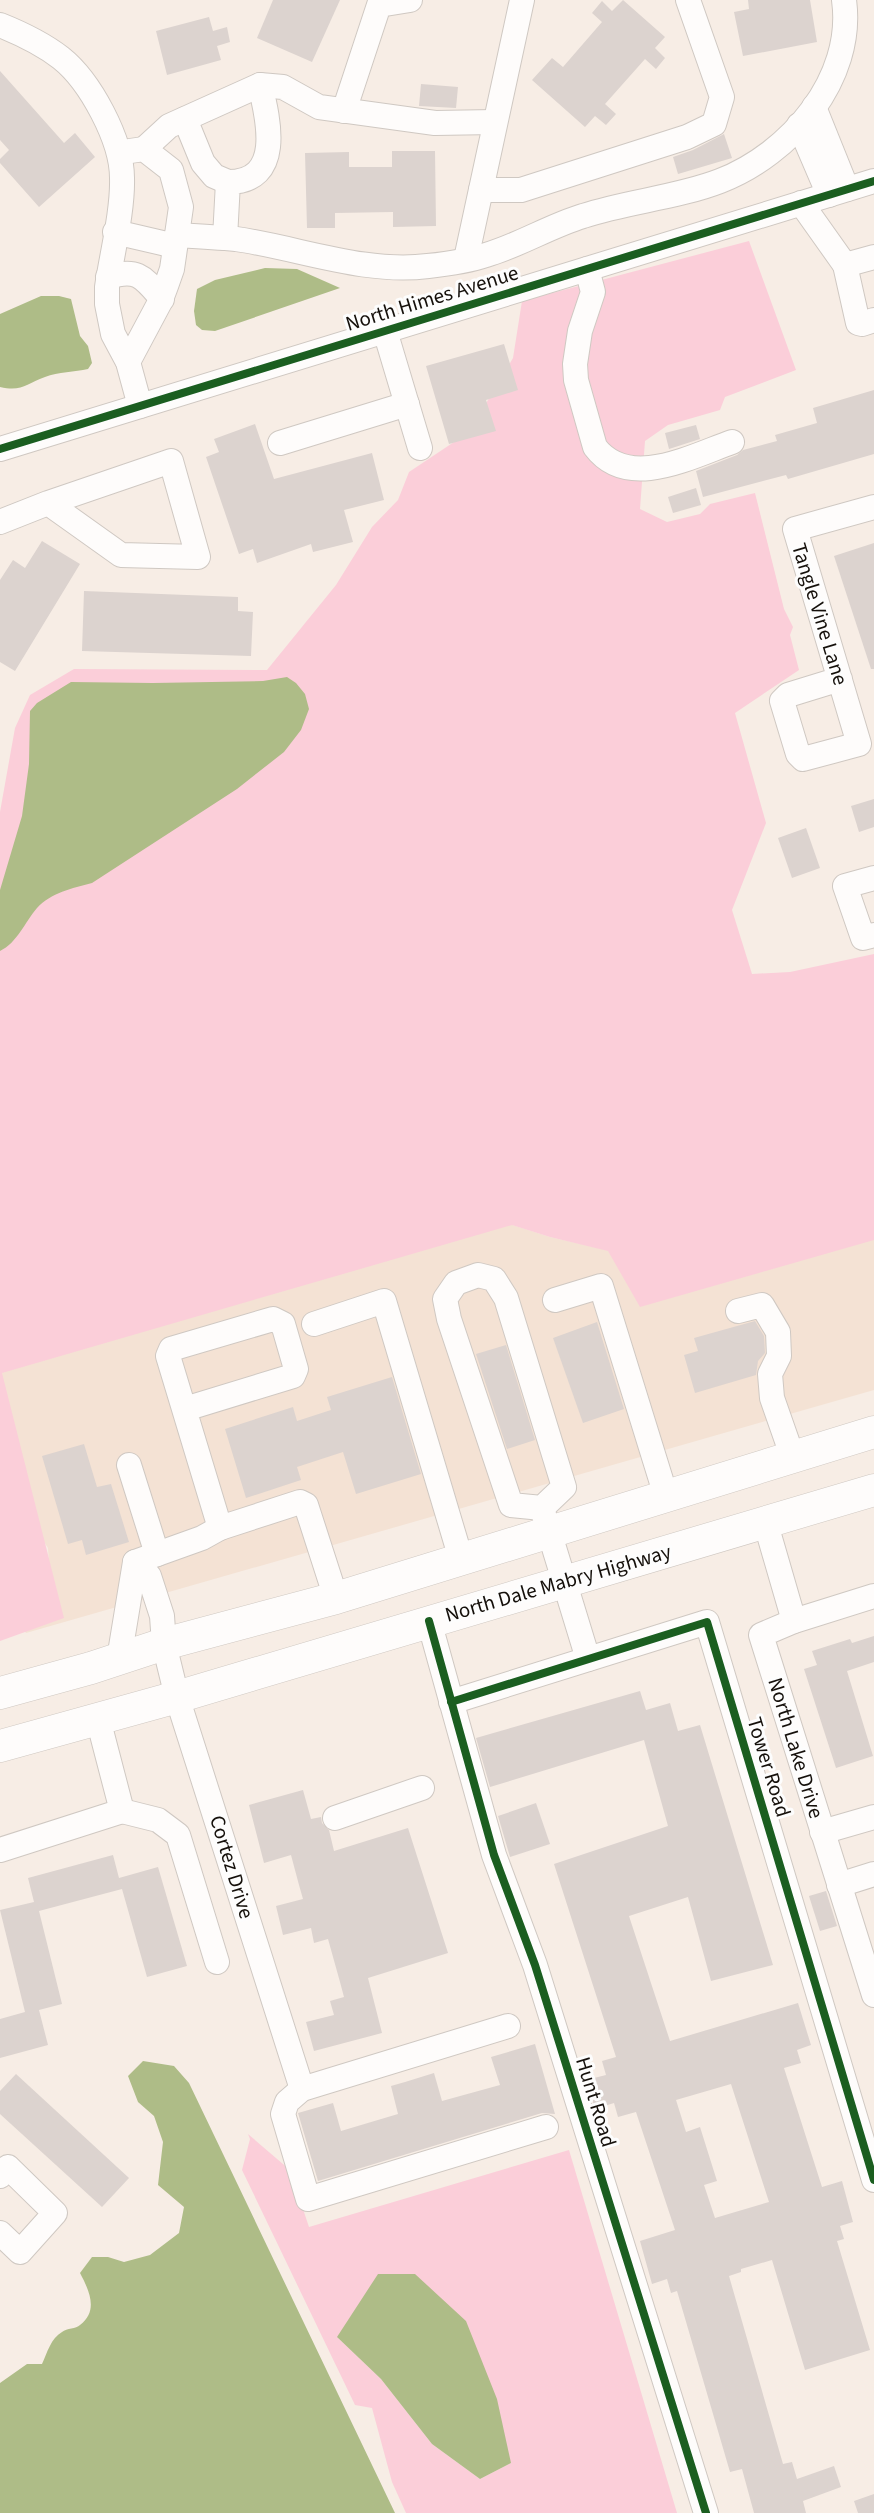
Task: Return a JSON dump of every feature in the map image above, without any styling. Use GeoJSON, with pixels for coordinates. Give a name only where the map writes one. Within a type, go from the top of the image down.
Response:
{"type":"FeatureCollection","features":[{"type":"Feature","properties":{"kind":"main road"},"geometry":{"type":"LineString","coordinates":[[0,1693],[105,1664],[164,1644],[336,1598],[461,1560],[546,1520],[666,1496],[874,1432]]}},
{"type":"Feature","properties":{"kind":"main road","name":"North Dale Mabry Highway"},"geometry":{"type":"LineString","coordinates":[[0,1746],[177,1697],[874,1490]]}},
{"type":"Feature","properties":{"kind":"street"},"geometry":{"type":"LineString","coordinates":[[345,111],[379,5],[410,0]]}},
{"type":"Feature","properties":{"kind":"street"},"geometry":{"type":"LineString","coordinates":[[466,259],[522,0]]}},
{"type":"Feature","properties":{"kind":"street"},"geometry":{"type":"LineString","coordinates":[[481,190],[521,190],[687,137],[714,124],[722,98],[688,0]]}},
{"type":"Feature","properties":{"kind":"street"},"geometry":{"type":"LineString","coordinates":[[115,232],[176,240],[225,238],[381,267],[428,267],[485,256],[570,220],[598,211],[685,192],[717,182],[739,173],[761,159],[787,139],[822,99],[842,49],[846,18],[844,0]]}},
{"type":"Feature","properties":{"kind":"street"},"geometry":{"type":"LineString","coordinates":[[0,25],[60,57],[73,70],[107,120],[118,154],[122,178],[108,277],[107,304],[113,334],[128,362],[140,406]]}},
{"type":"Feature","properties":{"kind":"street"},"geometry":{"type":"LineString","coordinates":[[185,119],[203,163],[214,177],[228,182],[242,182],[256,175],[265,164],[270,124],[260,85]]}},
{"type":"Feature","properties":{"kind":"street"},"geometry":{"type":"LineString","coordinates":[[118,154],[144,149],[169,126],[260,85],[283,87],[319,107],[435,123],[495,122]]}},
{"type":"Feature","properties":{"kind":"street"},"geometry":{"type":"LineString","coordinates":[[806,116],[838,192]]}},
{"type":"Feature","properties":{"kind":"street"},"geometry":{"type":"LineString","coordinates":[[128,362],[162,298],[172,269],[181,207],[171,170],[144,149]]}},
{"type":"Feature","properties":{"kind":"street","name":"North Himes Avenue"},"geometry":{"type":"LineString","coordinates":[[0,449],[874,181]]}},
{"type":"Feature","properties":{"kind":"street"},"geometry":{"type":"LineString","coordinates":[[225,238],[228,182]]}},
{"type":"Feature","properties":{"kind":"street"},"geometry":{"type":"LineString","coordinates":[[801,203],[845,265],[858,323],[874,320]]}},
{"type":"Feature","properties":{"kind":"street"},"geometry":{"type":"LineString","coordinates":[[845,265],[874,257]]}},
{"type":"Feature","properties":{"kind":"street"},"geometry":{"type":"LineString","coordinates":[[587,269],[593,292],[580,331],[575,364],[576,380],[595,447],[599,452],[616,465],[639,468],[661,466],[732,442]]}},
{"type":"Feature","properties":{"kind":"street"},"geometry":{"type":"LineString","coordinates":[[108,277],[127,272],[134,274],[162,298]]}},
{"type":"Feature","properties":{"kind":"street"},"geometry":{"type":"LineString","coordinates":[[386,331],[420,448]]}},
{"type":"Feature","properties":{"kind":"street"},"geometry":{"type":"LineString","coordinates":[[280,443],[407,404]]}},
{"type":"Feature","properties":{"kind":"street"},"geometry":{"type":"LineString","coordinates":[[0,522],[48,503],[171,461],[198,557],[121,555],[48,503]]}},
{"type":"Feature","properties":{"kind":"street","name":"Tangle Vine Lane"},"geometry":{"type":"LineString","coordinates":[[840,679],[788,695],[783,701],[798,754],[803,759],[859,744],[840,679],[795,529],[874,507]]}},
{"type":"Feature","properties":{"kind":"street"},"geometry":{"type":"LineString","coordinates":[[874,878],[846,886],[863,938],[874,935]]}},
{"type":"Feature","properties":{"kind":"street"},"geometry":{"type":"LineString","coordinates":[[546,1520],[511,1504],[448,1319],[446,1299],[456,1283],[478,1275],[494,1280],[506,1298],[564,1487],[546,1520],[588,1659]]}},
{"type":"Feature","properties":{"kind":"street"},"geometry":{"type":"LineString","coordinates":[[555,1300],[601,1286],[666,1496]]}},
{"type":"Feature","properties":{"kind":"street"},"geometry":{"type":"LineString","coordinates":[[314,1324],[384,1301],[461,1560]]}},
{"type":"Feature","properties":{"kind":"street"},"geometry":{"type":"LineString","coordinates":[[738,1311],[762,1305],[778,1332],[780,1356],[770,1374],[772,1398],[793,1458]]}},
{"type":"Feature","properties":{"kind":"street"},"geometry":{"type":"LineString","coordinates":[[185,1409],[293,1376],[296,1369],[283,1324],[273,1319],[171,1349],[168,1356],[220,1527]]}},
{"type":"Feature","properties":{"kind":"street"},"geometry":{"type":"LineString","coordinates":[[105,1664],[146,1558],[129,1465]]}},
{"type":"Feature","properties":{"kind":"street"},"geometry":{"type":"LineString","coordinates":[[146,1558],[202,1538],[220,1527],[300,1502],[306,1505],[336,1598]]}},
{"type":"Feature","properties":{"kind":"street"},"geometry":{"type":"LineString","coordinates":[[765,1521],[794,1621],[874,1596]]}},
{"type":"Feature","properties":{"kind":"street","name":"Cortez Drive"},"geometry":{"type":"LineString","coordinates":[[146,1558],[149,1576],[162,1616],[164,1644],[177,1697],[302,2089]]}},
{"type":"Feature","properties":{"kind":"street","name":"Hunt Road"},"geometry":{"type":"LineString","coordinates":[[429,1621],[494,1855],[535,1965],[706,2513]]}},
{"type":"Feature","properties":{"kind":"street","name":"North Lake Drive"},"geometry":{"type":"LineString","coordinates":[[794,1621],[761,1635],[874,1995]]}},
{"type":"Feature","properties":{"kind":"street","name":"Tower Road"},"geometry":{"type":"LineString","coordinates":[[451,1702],[707,1622],[874,2180]]}},
{"type":"Feature","properties":{"kind":"street"},"geometry":{"type":"LineString","coordinates":[[98,1719],[122,1811]]}},
{"type":"Feature","properties":{"kind":"street"},"geometry":{"type":"LineString","coordinates":[[336,1818],[422,1788]]}},
{"type":"Feature","properties":{"kind":"street"},"geometry":{"type":"LineString","coordinates":[[0,1850],[122,1811],[158,1820],[178,1836],[217,1962]]}},
{"type":"Feature","properties":{"kind":"street"},"geometry":{"type":"LineString","coordinates":[[822,1832],[874,1817]]}},
{"type":"Feature","properties":{"kind":"street"},"geometry":{"type":"LineString","coordinates":[[838,1885],[874,1874]]}},
{"type":"Feature","properties":{"kind":"street"},"geometry":{"type":"LineString","coordinates":[[508,2026],[302,2089],[287,2102],[283,2114],[308,2199],[546,2127]]}},
{"type":"Feature","properties":{"kind":"street"},"geometry":{"type":"LineString","coordinates":[[0,2176],[8,2168],[55,2213],[20,2252],[0,2233]]}},
{"type":"Feature","properties":{"kind":"shaded area"},"geometry":{"type":"Polygon","coordinates":[[[749,241],[796,370],[725,397],[720,410],[668,425],[645,441],[640,509],[667,522],[700,514],[710,504],[755,493],[784,609],[793,627],[790,635],[799,670],[735,713],[766,823],[732,910],[752,974],[790,972],[874,954],[874,1240],[640,1307],[608,1251],[512,1225],[2,1373],[64,1618],[0,1641],[0,812],[15,728],[30,695],[74,669],[267,670],[336,585],[372,527],[398,500],[409,472],[469,432],[513,358],[522,301],[749,241]]]}},
{"type":"Feature","properties":{"kind":"shaded area"},"geometry":{"type":"Polygon","coordinates":[[[265,268],[297,269],[340,288],[215,331],[202,330],[196,325],[194,311],[197,289],[215,280],[265,268]]]}},
{"type":"Feature","properties":{"kind":"shaded area"},"geometry":{"type":"Polygon","coordinates":[[[41,296],[71,299],[80,336],[88,346],[92,363],[88,369],[50,375],[19,388],[0,387],[0,314],[41,296]]]}},
{"type":"Feature","properties":{"kind":"shaded area"},"geometry":{"type":"Polygon","coordinates":[[[287,677],[296,683],[305,694],[309,709],[301,730],[284,752],[237,789],[92,883],[49,898],[37,908],[11,943],[0,951],[0,890],[22,816],[29,764],[30,711],[37,703],[71,682],[263,681],[287,677]]]}},
{"type":"Feature","properties":{"kind":"shaded area"},"geometry":{"type":"Polygon","coordinates":[[[482,1215],[550,1237],[642,1258],[874,1234],[874,1390],[26,1633],[13,1616],[51,1597],[48,1548],[11,1491],[0,1386],[3,1368],[482,1215]]]}},
{"type":"Feature","properties":{"kind":"shaded area"},"geometry":{"type":"Polygon","coordinates":[[[143,2061],[174,2066],[189,2083],[395,2513],[0,2513],[0,2383],[27,2364],[42,2364],[55,2338],[86,2319],[91,2307],[89,2293],[80,2273],[92,2257],[108,2257],[124,2262],[150,2255],[179,2233],[184,2207],[158,2185],[163,2142],[154,2116],[138,2102],[128,2076],[143,2061]]]}},
{"type":"Feature","properties":{"kind":"shaded area"},"geometry":{"type":"Polygon","coordinates":[[[248,2134],[290,2170],[309,2227],[569,2150],[677,2513],[406,2513],[392,2482],[372,2408],[355,2405],[242,2170],[250,2139],[248,2134]],[[337,2337],[381,2379],[432,2444],[480,2479],[511,2463],[337,2337]]]}},
{"type":"Feature","properties":{"kind":"shaded area"},"geometry":{"type":"Polygon","coordinates":[[[378,2274],[415,2274],[466,2321],[497,2399],[511,2463],[480,2479],[432,2444],[381,2379],[337,2337],[378,2274]]]}},
{"type":"Feature","properties":{"kind":"building"},"geometry":{"type":"Polygon","coordinates":[[[273,0],[340,0],[312,62],[257,38],[273,0]]]}},
{"type":"Feature","properties":{"kind":"building"},"geometry":{"type":"Polygon","coordinates":[[[623,0],[665,37],[655,48],[665,58],[656,69],[645,59],[605,104],[616,114],[606,125],[595,116],[585,127],[532,80],[552,58],[563,67],[602,22],[592,13],[602,1],[612,11],[623,0]]]}},
{"type":"Feature","properties":{"kind":"building"},"geometry":{"type":"Polygon","coordinates":[[[748,0],[810,0],[817,42],[743,56],[734,12],[749,9],[748,0]]]}},
{"type":"Feature","properties":{"kind":"building"},"geometry":{"type":"Polygon","coordinates":[[[209,17],[213,31],[227,27],[230,42],[217,46],[221,60],[167,75],[156,31],[209,17]]]}},
{"type":"Feature","properties":{"kind":"building"},"geometry":{"type":"Polygon","coordinates":[[[0,71],[64,143],[75,133],[95,157],[39,207],[0,163],[0,159],[9,150],[0,140],[0,71]]]}},
{"type":"Feature","properties":{"kind":"building"},"geometry":{"type":"Polygon","coordinates":[[[421,84],[458,87],[456,108],[419,106],[421,84]]]}},
{"type":"Feature","properties":{"kind":"building"},"geometry":{"type":"Polygon","coordinates":[[[724,134],[732,158],[678,174],[673,157],[693,150],[724,134]]]}},
{"type":"Feature","properties":{"kind":"building"},"geometry":{"type":"Polygon","coordinates":[[[392,151],[435,151],[436,226],[393,227],[393,212],[335,213],[335,228],[307,228],[305,153],[349,152],[349,167],[392,167],[392,151]]]}},
{"type":"Feature","properties":{"kind":"building"},"geometry":{"type":"Polygon","coordinates":[[[504,344],[518,390],[486,400],[496,431],[449,444],[426,366],[504,344]]]}},
{"type":"Feature","properties":{"kind":"building"},"geometry":{"type":"Polygon","coordinates":[[[874,390],[874,454],[788,479],[786,475],[703,497],[696,471],[737,455],[743,450],[777,441],[775,435],[817,423],[813,408],[874,390]]]}},
{"type":"Feature","properties":{"kind":"building"},"geometry":{"type":"Polygon","coordinates":[[[255,424],[274,479],[372,453],[384,500],[344,510],[353,542],[313,552],[311,544],[257,563],[253,549],[239,554],[206,457],[219,452],[214,439],[255,424]]]}},
{"type":"Feature","properties":{"kind":"building"},"geometry":{"type":"Polygon","coordinates":[[[696,425],[700,439],[669,449],[665,433],[696,425]]]}},
{"type":"Feature","properties":{"kind":"building"},"geometry":{"type":"Polygon","coordinates":[[[696,488],[701,505],[673,513],[668,497],[696,488]]]}},
{"type":"Feature","properties":{"kind":"building"},"geometry":{"type":"Polygon","coordinates":[[[42,541],[80,564],[15,671],[0,662],[0,580],[13,560],[25,568],[42,541]]]}},
{"type":"Feature","properties":{"kind":"building"},"geometry":{"type":"Polygon","coordinates":[[[874,543],[874,669],[871,669],[834,556],[874,543]]]}},
{"type":"Feature","properties":{"kind":"building"},"geometry":{"type":"Polygon","coordinates":[[[84,591],[238,597],[238,611],[253,612],[251,656],[82,651],[84,591]]]}},
{"type":"Feature","properties":{"kind":"building"},"geometry":{"type":"Polygon","coordinates":[[[874,799],[874,827],[859,832],[851,806],[874,799]]]}},
{"type":"Feature","properties":{"kind":"building"},"geometry":{"type":"Polygon","coordinates":[[[806,828],[820,868],[792,878],[778,838],[806,828]]]}},
{"type":"Feature","properties":{"kind":"building"},"geometry":{"type":"Polygon","coordinates":[[[755,1321],[764,1336],[765,1353],[758,1361],[756,1375],[695,1393],[684,1355],[698,1351],[694,1338],[755,1321]]]}},
{"type":"Feature","properties":{"kind":"building"},"geometry":{"type":"Polygon","coordinates":[[[597,1322],[624,1409],[583,1423],[553,1338],[597,1322]]]}},
{"type":"Feature","properties":{"kind":"building"},"geometry":{"type":"Polygon","coordinates":[[[506,1345],[535,1440],[507,1449],[476,1354],[506,1345]]]}},
{"type":"Feature","properties":{"kind":"building"},"geometry":{"type":"Polygon","coordinates":[[[392,1377],[421,1474],[356,1494],[343,1452],[297,1467],[301,1480],[246,1498],[225,1429],[293,1407],[297,1421],[331,1410],[327,1397],[392,1377]]]}},
{"type":"Feature","properties":{"kind":"building"},"geometry":{"type":"Polygon","coordinates":[[[84,1444],[97,1487],[111,1484],[129,1542],[86,1555],[82,1540],[68,1544],[42,1456],[84,1444]]]}},
{"type":"Feature","properties":{"kind":"building"},"geometry":{"type":"Polygon","coordinates":[[[874,1636],[874,1662],[847,1671],[873,1756],[836,1768],[804,1669],[817,1665],[812,1651],[850,1639],[852,1643],[874,1636]]]}},
{"type":"Feature","properties":{"kind":"building"},"geometry":{"type":"Polygon","coordinates":[[[640,1691],[646,1710],[670,1703],[678,1731],[700,1725],[773,1965],[711,1981],[688,1897],[629,1916],[670,2041],[798,2003],[811,2045],[797,2050],[801,2063],[784,2068],[822,2187],[842,2181],[853,2222],[840,2226],[844,2239],[837,2241],[870,2350],[805,2370],[772,2260],[741,2269],[741,2272],[729,2276],[783,2464],[792,2462],[797,2479],[834,2466],[841,2487],[803,2501],[806,2513],[754,2513],[742,2469],[730,2472],[677,2291],[671,2293],[667,2279],[652,2284],[640,2241],[675,2230],[636,2112],[618,2117],[614,2103],[595,2109],[586,2080],[606,2075],[602,2061],[616,2057],[554,1864],[668,1826],[644,1740],[490,1787],[476,1738],[640,1691]],[[731,2084],[676,2100],[686,2132],[700,2127],[717,2181],[704,2185],[715,2218],[769,2202],[731,2084]]]}},
{"type":"Feature","properties":{"kind":"building"},"geometry":{"type":"Polygon","coordinates":[[[303,1790],[311,1819],[321,1817],[322,1823],[329,1830],[334,1851],[408,1828],[448,1953],[368,1978],[382,2033],[314,2051],[306,2022],[334,2015],[330,2001],[344,1997],[328,1939],[314,1943],[311,1928],[283,1935],[276,1906],[303,1899],[291,1855],[264,1863],[249,1805],[303,1790]]]}},
{"type":"Feature","properties":{"kind":"building"},"geometry":{"type":"Polygon","coordinates":[[[536,1803],[550,1844],[510,1857],[498,1816],[536,1803]]]}},
{"type":"Feature","properties":{"kind":"building"},"geometry":{"type":"Polygon","coordinates":[[[113,1855],[119,1878],[158,1867],[187,1966],[147,1977],[122,1889],[39,1911],[62,2004],[39,2010],[48,2045],[0,2058],[0,2019],[25,2012],[0,1910],[34,1902],[28,1878],[113,1855]]]}},
{"type":"Feature","properties":{"kind":"building"},"geometry":{"type":"Polygon","coordinates":[[[826,1891],[837,1926],[820,1931],[809,1896],[826,1891]]]}},
{"type":"Feature","properties":{"kind":"building"},"geometry":{"type":"Polygon","coordinates":[[[535,2044],[555,2114],[542,2113],[318,2181],[298,2113],[333,2103],[341,2131],[398,2114],[391,2086],[434,2073],[442,2101],[500,2085],[491,2057],[535,2044]]]}},
{"type":"Feature","properties":{"kind":"building"},"geometry":{"type":"Polygon","coordinates":[[[16,2074],[129,2178],[102,2207],[0,2114],[0,2091],[16,2074]]]}},
{"type":"Feature","properties":{"kind":"building"},"geometry":{"type":"Polygon","coordinates":[[[874,2494],[874,2513],[858,2513],[854,2501],[874,2494]]]}},
{"type":"Feature","properties":{"kind":"cycle path"},"geometry":{"type":"LineString","coordinates":[[0,449],[874,181]]}},
{"type":"Feature","properties":{"kind":"cycle path"},"geometry":{"type":"LineString","coordinates":[[429,1621],[494,1855],[535,1965],[706,2513]]}},
{"type":"Feature","properties":{"kind":"cycle path"},"geometry":{"type":"LineString","coordinates":[[451,1702],[707,1622],[874,2180]]}}]}
